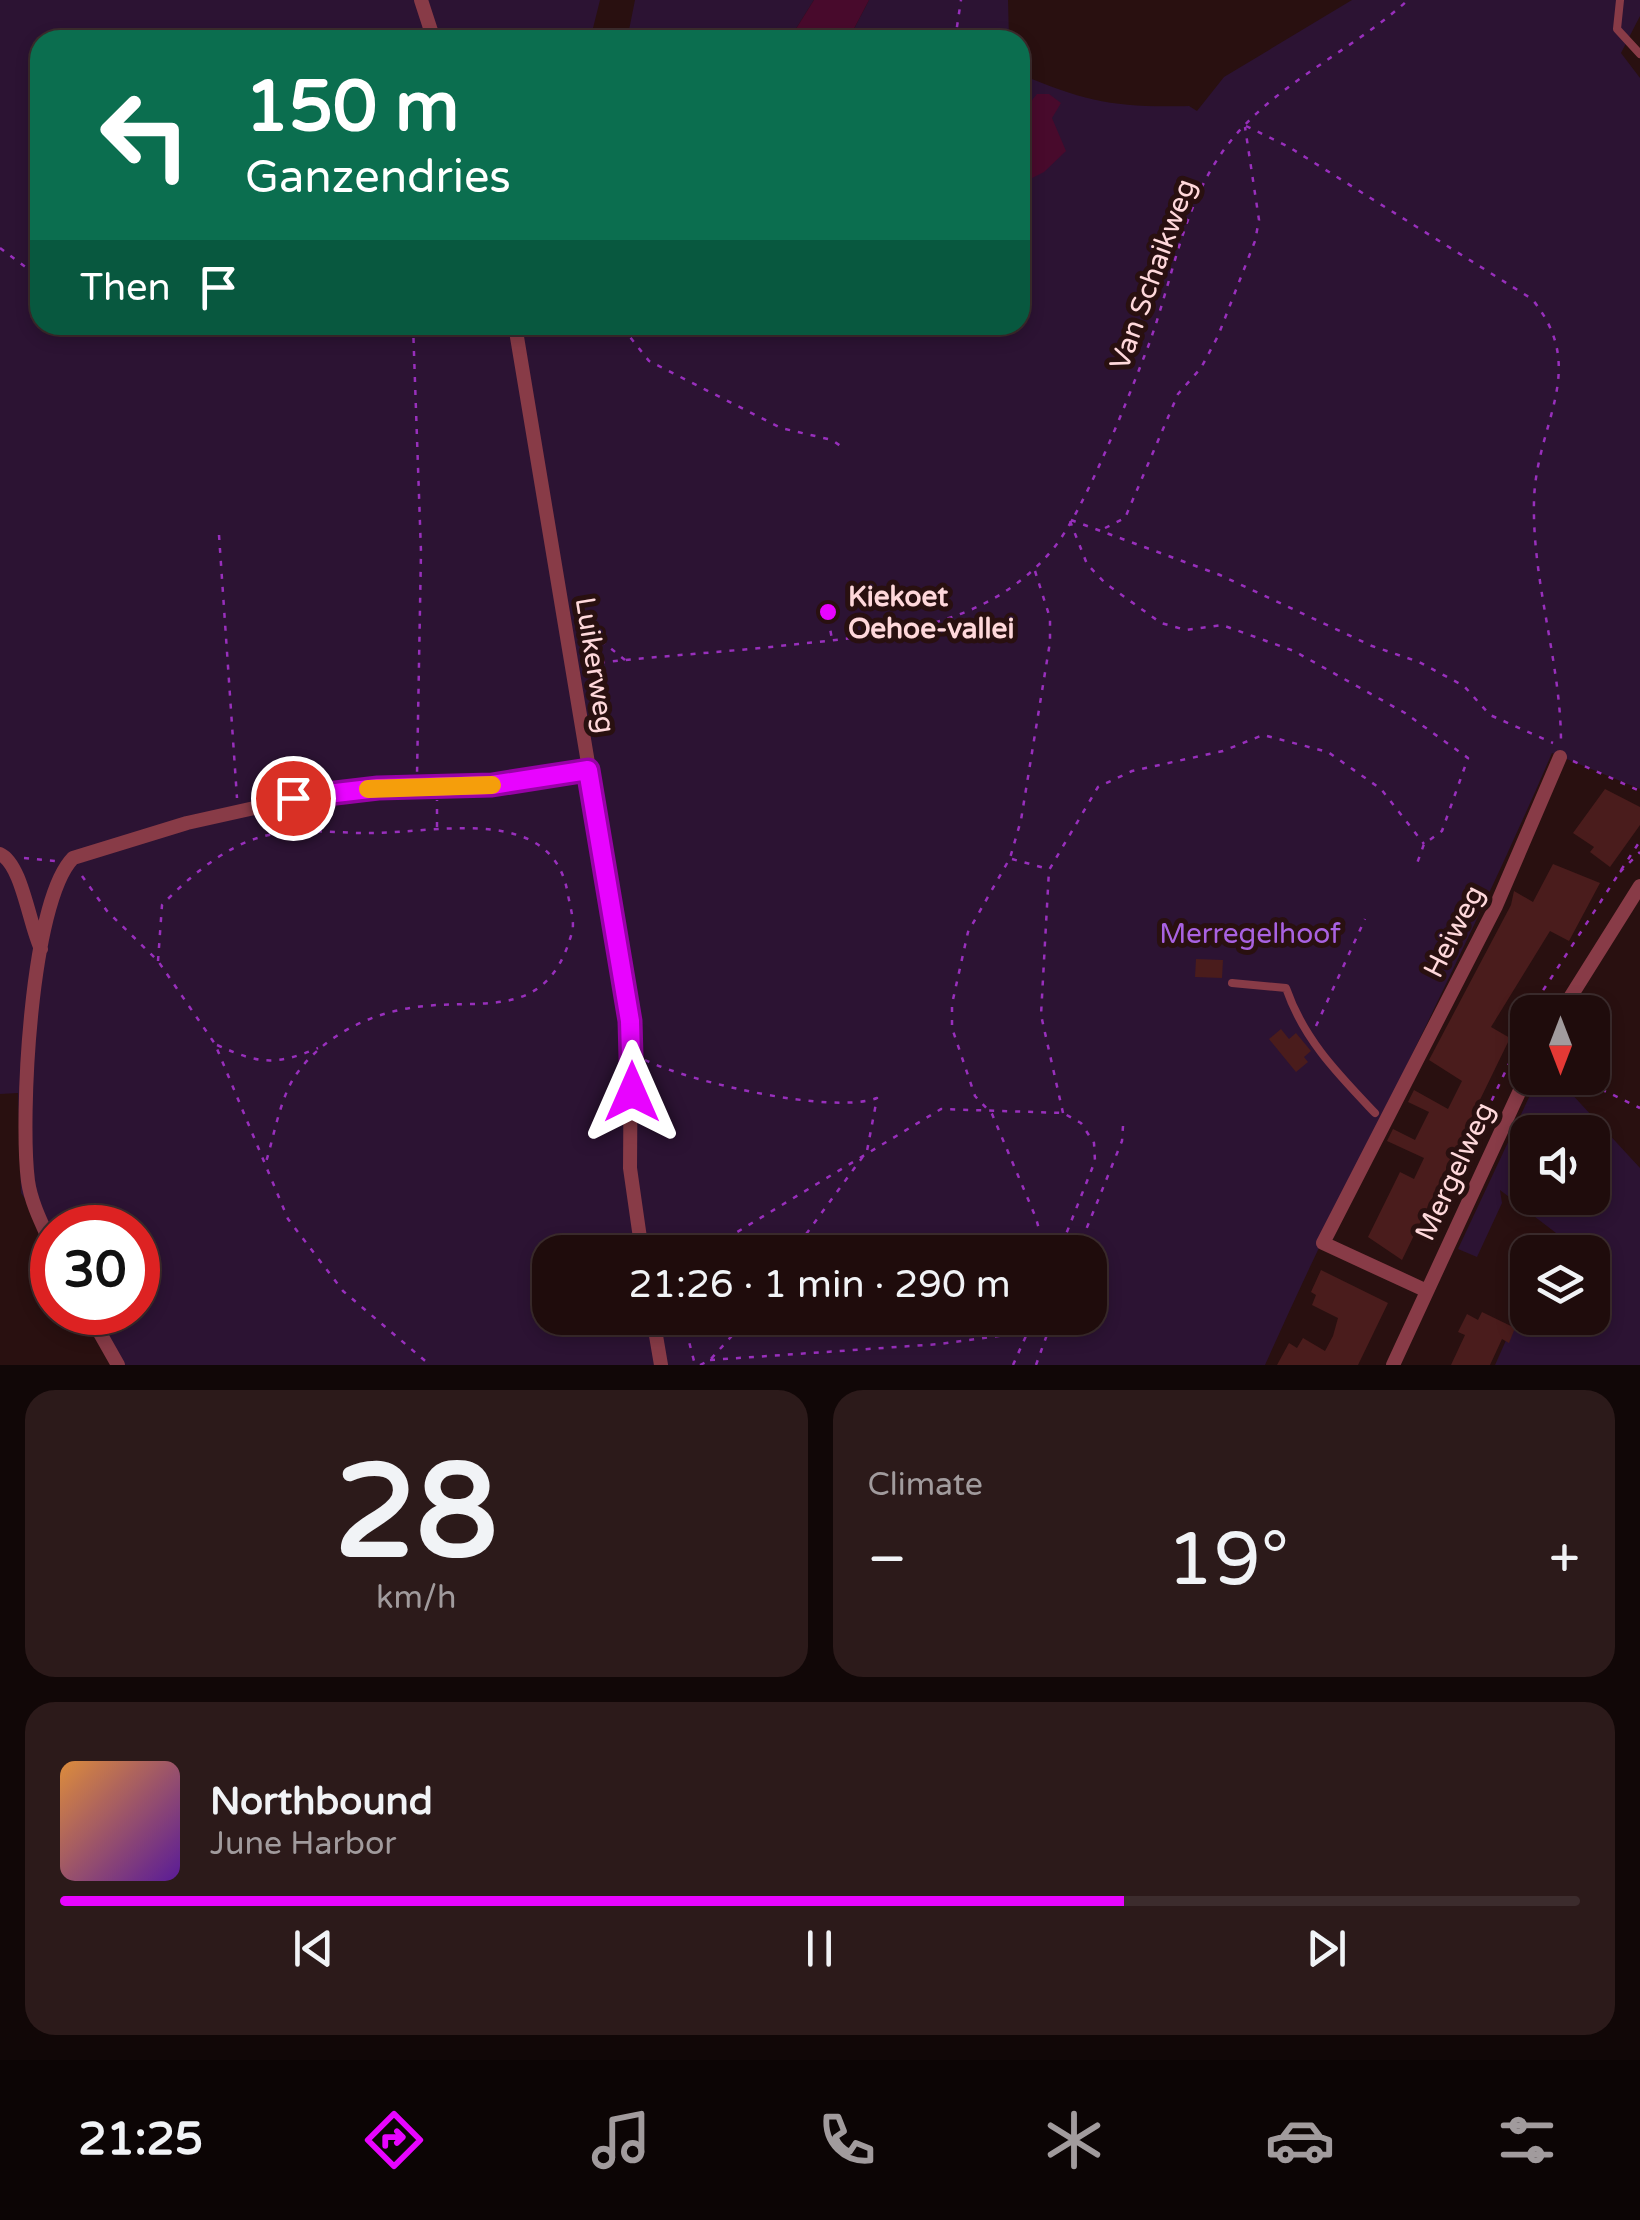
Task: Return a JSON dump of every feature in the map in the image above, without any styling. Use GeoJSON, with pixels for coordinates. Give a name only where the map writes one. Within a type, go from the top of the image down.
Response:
{"type":"FeatureCollection","features":[{"type":"Feature","properties":{"kind":"street"},"geometry":{"type":"LineString","coordinates":[[421,0],[431,30]]}},
{"type":"Feature","properties":{"kind":"street","name":"Luikerweg"},"geometry":{"type":"LineString","coordinates":[[517,335],[633,1054],[630,1168],[640,1235]]}},
{"type":"Feature","properties":{"kind":"street","name":"Heiweg"},"geometry":{"type":"LineString","coordinates":[[1427,1292],[1323,1242],[1378,1118],[1496,906],[1561,753]]}},
{"type":"Feature","properties":{"kind":"street"},"geometry":{"type":"LineString","coordinates":[[38,1205],[28,1176],[28,1048],[41,949],[61,871],[69,862],[104,845],[321,793],[504,784],[588,770]]}},
{"type":"Feature","properties":{"kind":"street"},"geometry":{"type":"LineString","coordinates":[[4,855],[15,866],[29,923],[41,949]]}},
{"type":"Feature","properties":{"kind":"street"},"geometry":{"type":"LineString","coordinates":[[1571,995],[1640,886]]}},
{"type":"Feature","properties":{"kind":"street","name":"Mergelweg"},"geometry":{"type":"LineString","coordinates":[[1393,1365],[1518,1095]]}},
{"type":"Feature","properties":{"kind":"street"},"geometry":{"type":"LineString","coordinates":[[101,1335],[118,1365]]}},
{"type":"Feature","properties":{"kind":"street"},"geometry":{"type":"LineString","coordinates":[[656,1335],[661,1365]]}},
{"type":"Feature","properties":{"kind":"lane"},"geometry":{"type":"LineString","coordinates":[[1620,0],[1617,29],[1640,54]]}},
{"type":"Feature","properties":{"kind":"lane"},"geometry":{"type":"LineString","coordinates":[[1232,983],[1286,988],[1309,1041],[1378,1118]]}},
{"type":"Feature","properties":{"kind":"path"},"geometry":{"type":"LineString","coordinates":[[956,30],[960,0]]}},
{"type":"Feature","properties":{"kind":"path","name":"Van Schaikweg"},"geometry":{"type":"LineString","coordinates":[[1035,569],[1057,544],[1131,390],[1166,304],[1200,186],[1263,106],[1382,24],[1408,0]]}},
{"type":"Feature","properties":{"kind":"path"},"geometry":{"type":"LineString","coordinates":[[1104,529],[1125,518],[1178,394],[1201,368],[1218,336],[1255,241],[1256,188],[1245,125]]}},
{"type":"Feature","properties":{"kind":"path"},"geometry":{"type":"LineString","coordinates":[[1245,125],[1289,147],[1532,299],[1552,322],[1560,371],[1540,455],[1534,503],[1561,753]]}},
{"type":"Feature","properties":{"kind":"path"},"geometry":{"type":"LineString","coordinates":[[0,248],[30,270]]}},
{"type":"Feature","properties":{"kind":"path"},"geometry":{"type":"LineString","coordinates":[[413,335],[421,552],[417,786]]}},
{"type":"Feature","properties":{"kind":"path"},"geometry":{"type":"LineString","coordinates":[[630,335],[649,361],[781,428],[832,440],[842,447]]}},
{"type":"Feature","properties":{"kind":"path"},"geometry":{"type":"LineString","coordinates":[[1069,520],[1104,529],[1419,662],[1464,686],[1490,716],[1640,791]]}},
{"type":"Feature","properties":{"kind":"path"},"geometry":{"type":"LineString","coordinates":[[1069,520],[1087,564],[1104,583],[1161,624],[1186,630],[1222,625],[1294,651],[1405,713],[1468,758],[1442,830],[1424,844],[1415,869]]}},
{"type":"Feature","properties":{"kind":"path"},"geometry":{"type":"LineString","coordinates":[[219,535],[238,810]]}},
{"type":"Feature","properties":{"kind":"path"},"geometry":{"type":"LineString","coordinates":[[570,666],[904,633],[956,617],[1035,569],[1050,618],[1049,655],[1010,858],[968,932],[952,1004],[952,1028],[976,1096],[992,1114],[1040,1235]]}},
{"type":"Feature","properties":{"kind":"path"},"geometry":{"type":"LineString","coordinates":[[563,612],[626,661]]}},
{"type":"Feature","properties":{"kind":"path"},"geometry":{"type":"LineString","coordinates":[[828,618],[832,640]]}},
{"type":"Feature","properties":{"kind":"path"},"geometry":{"type":"LineString","coordinates":[[1062,1114],[1041,1015],[1049,870],[1098,787],[1132,771],[1223,751],[1263,734],[1328,752],[1382,789],[1424,844]]}},
{"type":"Feature","properties":{"kind":"path"},"geometry":{"type":"LineString","coordinates":[[437,828],[438,787]]}},
{"type":"Feature","properties":{"kind":"path"},"geometry":{"type":"LineString","coordinates":[[158,961],[157,927],[162,905],[184,882],[256,838],[284,831],[499,829],[534,841],[564,871],[573,930],[552,975],[523,997],[487,1007],[414,1006],[386,1013],[348,1028],[319,1048],[283,1063],[248,1059],[215,1044]]}},
{"type":"Feature","properties":{"kind":"path"},"geometry":{"type":"LineString","coordinates":[[1540,995],[1640,841]]}},
{"type":"Feature","properties":{"kind":"path"},"geometry":{"type":"LineString","coordinates":[[1614,877],[1640,852]]}},
{"type":"Feature","properties":{"kind":"path"},"geometry":{"type":"LineString","coordinates":[[4,855],[69,862],[107,911],[158,961],[215,1044],[288,1219],[344,1291],[430,1365]]}},
{"type":"Feature","properties":{"kind":"path"},"geometry":{"type":"LineString","coordinates":[[1010,858],[1049,870]]}},
{"type":"Feature","properties":{"kind":"path"},"geometry":{"type":"LineString","coordinates":[[1309,1041],[1365,919]]}},
{"type":"Feature","properties":{"kind":"path"},"geometry":{"type":"LineString","coordinates":[[266,1162],[294,1078],[319,1048]]}},
{"type":"Feature","properties":{"kind":"path"},"geometry":{"type":"LineString","coordinates":[[633,1054],[674,1075],[785,1096],[860,1104],[877,1098],[868,1151],[805,1235]]}},
{"type":"Feature","properties":{"kind":"path"},"geometry":{"type":"LineString","coordinates":[[1448,1242],[1443,1216],[1458,1172],[1510,1066]]}},
{"type":"Feature","properties":{"kind":"path"},"geometry":{"type":"LineString","coordinates":[[1610,1093],[1640,1108]]}},
{"type":"Feature","properties":{"kind":"path"},"geometry":{"type":"LineString","coordinates":[[732,1235],[941,1109],[1062,1114],[1081,1123],[1094,1143],[1095,1161],[1066,1235]]}},
{"type":"Feature","properties":{"kind":"path"},"geometry":{"type":"LineString","coordinates":[[1084,1235],[1122,1141],[1123,1126]]}},
{"type":"Feature","properties":{"kind":"path"},"geometry":{"type":"LineString","coordinates":[[1095,1161],[1108,1168]]}},
{"type":"Feature","properties":{"kind":"path"},"geometry":{"type":"LineString","coordinates":[[688,1335],[697,1365],[710,1360],[940,1344],[1006,1335]]}},
{"type":"Feature","properties":{"kind":"path"},"geometry":{"type":"LineString","coordinates":[[710,1360],[733,1335]]}},
{"type":"Feature","properties":{"kind":"path"},"geometry":{"type":"LineString","coordinates":[[1013,1365],[1027,1335]]}},
{"type":"Feature","properties":{"kind":"path"},"geometry":{"type":"LineString","coordinates":[[1036,1365],[1047,1335]]}},
{"type":"Feature","properties":{"kind":"green space","name":"Merregelhoof"},"geometry":{"type":"Polygon","coordinates":[[[0,0],[600,0],[592,30],[30,30],[30,335],[1030,335],[1030,78],[1102,101],[1189,106],[1197,111],[1224,77],[1352,0],[1640,0],[1640,16],[1621,53],[1640,78],[1640,789],[1552,753],[1265,1365],[122,1365],[105,1335],[160,1335],[160,1205],[30,1206],[21,1193],[18,1093],[0,1094],[0,0]]]}},
{"type":"Feature","properties":{"kind":"green space"},"geometry":{"type":"Polygon","coordinates":[[[635,0],[814,0],[795,30],[629,30],[635,0]]]}},
{"type":"Feature","properties":{"kind":"green space"},"geometry":{"type":"Polygon","coordinates":[[[869,0],[1008,0],[1009,30],[853,30],[869,0]]]}},
{"type":"Feature","properties":{"kind":"green space"},"geometry":{"type":"Polygon","coordinates":[[[1530,1095],[1573,1095],[1591,1115],[1521,1115],[1530,1095]]]}},
{"type":"Feature","properties":{"kind":"green space"},"geometry":{"type":"Polygon","coordinates":[[[1610,1135],[1640,1168],[1640,1365],[1495,1365],[1510,1331],[1510,1335],[1610,1335],[1610,1235],[1559,1235],[1533,1215],[1610,1215],[1610,1135]]]}},
{"type":"Feature","properties":{"kind":"green space"},"geometry":{"type":"Polygon","coordinates":[[[1510,1138],[1510,1198],[1500,1190],[1502,1203],[1477,1257],[1458,1249],[1510,1138]]]}},
{"type":"Feature","properties":{"kind":"shaded area"},"geometry":{"type":"Polygon","coordinates":[[[814,0],[869,0],[853,30],[795,30],[814,0]]]}},
{"type":"Feature","properties":{"kind":"shaded area"},"geometry":{"type":"Polygon","coordinates":[[[1037,94],[1049,94],[1061,103],[1052,118],[1066,151],[1044,172],[1030,179],[1030,103],[1037,94]]]}},
{"type":"Feature","properties":{"kind":"building"},"geometry":{"type":"Polygon","coordinates":[[[1605,789],[1640,807],[1640,825],[1610,867],[1590,852],[1594,847],[1573,833],[1605,789]]]}},
{"type":"Feature","properties":{"kind":"building"},"geometry":{"type":"Polygon","coordinates":[[[1553,864],[1600,883],[1569,941],[1550,931],[1491,1027],[1510,1038],[1402,1260],[1368,1237],[1400,1172],[1414,1179],[1424,1158],[1387,1141],[1393,1129],[1415,1140],[1429,1112],[1408,1102],[1414,1090],[1448,1109],[1462,1081],[1429,1060],[1511,905],[1514,891],[1533,902],[1553,864]]]}},
{"type":"Feature","properties":{"kind":"building"},"geometry":{"type":"Polygon","coordinates":[[[1196,959],[1223,960],[1222,978],[1195,977],[1196,959]]]}},
{"type":"Feature","properties":{"kind":"building"},"geometry":{"type":"Polygon","coordinates":[[[1281,1029],[1289,1039],[1296,1033],[1311,1051],[1304,1057],[1308,1062],[1296,1072],[1269,1039],[1281,1029]]]}},
{"type":"Feature","properties":{"kind":"building"},"geometry":{"type":"Polygon","coordinates":[[[1321,1270],[1388,1303],[1358,1365],[1277,1365],[1289,1343],[1297,1348],[1303,1338],[1325,1351],[1333,1336],[1338,1318],[1312,1305],[1316,1295],[1311,1292],[1321,1270]]]}},
{"type":"Feature","properties":{"kind":"building"},"geometry":{"type":"Polygon","coordinates":[[[1482,1312],[1510,1326],[1509,1343],[1502,1339],[1490,1365],[1451,1365],[1465,1335],[1458,1332],[1467,1314],[1478,1320],[1482,1312]]]}},
{"type":"Feature","properties":{"kind":"slow traffic"},"geometry":{"type":"LineString","coordinates":[[368,789],[492,785]]}},
{"type":"Feature","properties":{"kind":"place","name":"Kiekoet Oehoe-vallei"},"geometry":{"type":"Point","coordinates":[828,612]}},
{"type":"Feature","properties":{"kind":"route"},"geometry":{"type":"LineString","coordinates":[[293,798],[378,788],[492,785],[588,770],[630,1021],[632,1092]]}}]}
